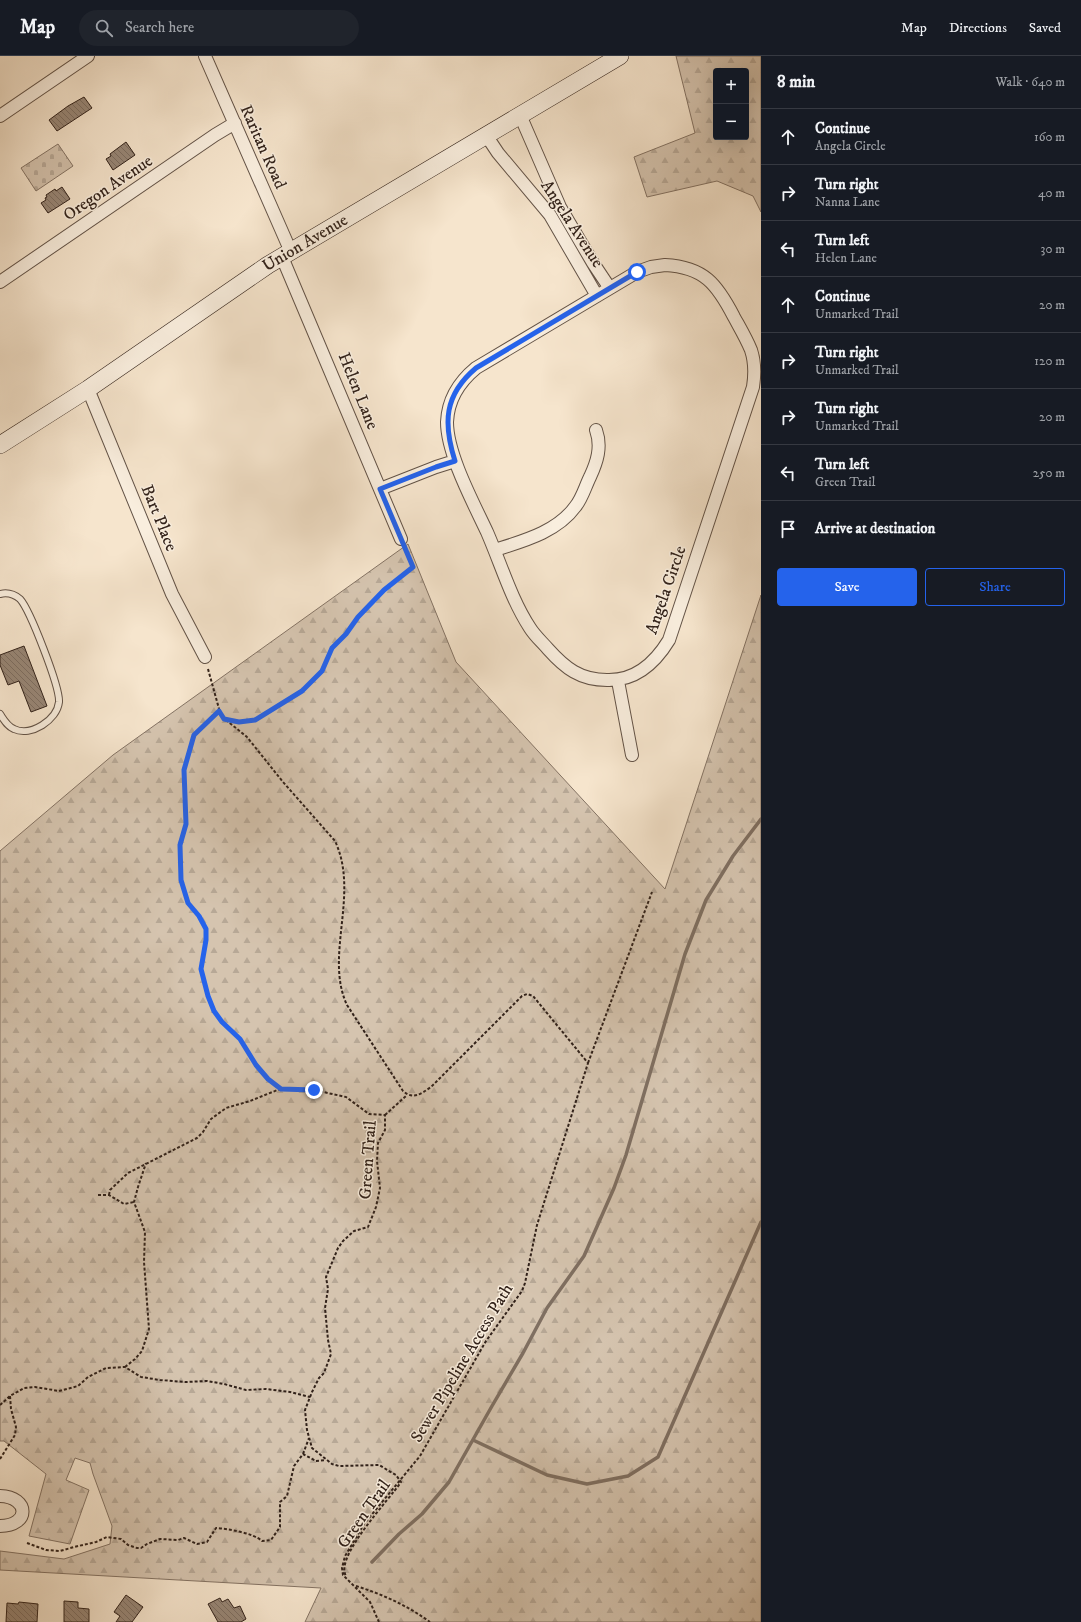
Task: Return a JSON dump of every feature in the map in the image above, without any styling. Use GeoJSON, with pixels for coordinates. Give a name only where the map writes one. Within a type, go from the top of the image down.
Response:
{"type":"FeatureCollection","features":[{"type":"Feature","properties":{"kind":"street"},"geometry":{"type":"LineString","coordinates":[[1,114],[88,56]]}},
{"type":"Feature","properties":{"kind":"street","name":"Raritan Road"},"geometry":{"type":"LineString","coordinates":[[205,56],[235,124],[286,254]]}},
{"type":"Feature","properties":{"kind":"street","name":"Union Avenue"},"geometry":{"type":"LineString","coordinates":[[0,445],[88,388],[286,254],[620,56]]}},
{"type":"Feature","properties":{"kind":"street","name":"Angela Avenue"},"geometry":{"type":"LineString","coordinates":[[520,115],[560,207],[609,287]]}},
{"type":"Feature","properties":{"kind":"street","name":"Oregon Avenue"},"geometry":{"type":"LineString","coordinates":[[0,282],[209,140],[235,124]]}},
{"type":"Feature","properties":{"kind":"street","name":"Angela Avenue"},"geometry":{"type":"LineString","coordinates":[[486,135],[498,153],[550,215],[597,296]]}},
{"type":"Feature","properties":{"kind":"street","name":"Helen Lane"},"geometry":{"type":"LineString","coordinates":[[286,254],[401,539]]}},
{"type":"Feature","properties":{"kind":"street","name":"Angela Circle"},"geometry":{"type":"LineString","coordinates":[[665,265],[678,266],[692,270],[705,277],[719,290],[724,298],[748,342],[754,360],[755,375],[753,387],[669,640],[650,665],[640,672],[618,681],[589,678],[574,672],[560,662],[531,630],[520,612],[495,550],[455,461],[447,431],[451,400],[456,389],[465,377],[476,368],[597,296],[609,287],[637,272],[651,267],[665,265]]}},
{"type":"Feature","properties":{"kind":"street","name":"Bart Place"},"geometry":{"type":"LineString","coordinates":[[88,388],[172,594],[204,657]]}},
{"type":"Feature","properties":{"kind":"street"},"geometry":{"type":"LineString","coordinates":[[495,550],[553,527],[565,518],[575,507],[596,464],[600,440],[596,430]]}},
{"type":"Feature","properties":{"kind":"street"},"geometry":{"type":"LineString","coordinates":[[380,489],[455,461]]}},
{"type":"Feature","properties":{"kind":"street"},"geometry":{"type":"LineString","coordinates":[[618,681],[632,755]]}},
{"type":"Feature","properties":{"kind":"street"},"geometry":{"type":"LineString","coordinates":[[0,1496],[8,1496],[18,1501],[21,1505],[22,1512],[17,1522],[0,1526]]}},
{"type":"Feature","properties":{"kind":"lane"},"geometry":{"type":"LineString","coordinates":[[0,594],[9,593],[15,595],[28,611],[52,676],[59,702],[58,707],[48,721],[35,728],[25,731],[15,730],[9,726],[0,714]]}},
{"type":"Feature","properties":{"kind":"path"},"geometry":{"type":"LineString","coordinates":[[224,719],[239,722],[255,720],[302,691],[322,671],[332,648],[346,634],[358,617],[384,590],[413,567],[401,539]]}},
{"type":"Feature","properties":{"kind":"path"},"geometry":{"type":"LineString","coordinates":[[204,657],[212,681],[219,711],[224,719],[248,737],[283,782],[335,841],[342,862],[344,874],[344,901],[339,967],[343,996],[402,1091],[407,1095],[414,1096],[431,1087],[522,996],[527,994],[533,996],[588,1063]]}},
{"type":"Feature","properties":{"kind":"path"},"geometry":{"type":"LineString","coordinates":[[219,711],[194,735],[184,770],[186,824],[180,845],[181,880],[188,903],[199,916],[206,929],[206,940],[201,969],[208,996],[214,1011],[222,1022],[240,1039],[256,1065],[268,1079],[281,1089]]}},
{"type":"Feature","properties":{"kind":"path","name":"Sewer Pipeline Access Path"},"geometry":{"type":"LineString","coordinates":[[379,1622],[370,1602],[343,1575],[342,1568],[346,1556],[354,1539],[364,1524],[401,1481],[420,1456],[486,1340],[522,1291],[537,1225],[588,1063],[652,892]]}},
{"type":"Feature","properties":{"kind":"path"},"geometry":{"type":"LineString","coordinates":[[109,1195],[110,1190],[128,1173],[197,1138],[203,1132],[211,1119],[226,1108],[250,1101],[281,1089]]}},
{"type":"Feature","properties":{"kind":"path","name":"Green Trail"},"geometry":{"type":"LineString","coordinates":[[281,1089],[314,1090],[346,1097],[369,1114],[385,1115],[385,1130],[378,1143],[377,1162],[380,1188],[376,1207],[368,1226],[354,1232],[338,1248],[326,1277],[328,1289],[325,1308],[331,1354],[324,1373],[319,1378],[305,1410],[307,1430],[312,1448],[326,1460],[339,1466],[379,1465],[396,1475],[401,1481],[391,1497],[367,1524],[356,1540],[348,1554],[343,1570],[345,1575],[356,1586],[370,1590],[415,1611],[430,1622]]}},
{"type":"Feature","properties":{"kind":"path"},"geometry":{"type":"LineString","coordinates":[[385,1115],[407,1095]]}},
{"type":"Feature","properties":{"kind":"path"},"geometry":{"type":"LineString","coordinates":[[125,1367],[135,1359],[142,1350],[149,1329],[144,1262],[144,1232],[134,1202],[146,1163]]}},
{"type":"Feature","properties":{"kind":"path"},"geometry":{"type":"LineString","coordinates":[[98,1195],[109,1195],[124,1204],[134,1202]]}},
{"type":"Feature","properties":{"kind":"path"},"geometry":{"type":"LineString","coordinates":[[0,1405],[10,1396],[24,1388],[35,1387],[59,1391],[65,1390],[78,1386],[88,1377],[106,1368],[125,1367],[141,1377],[153,1379],[185,1382],[207,1381],[246,1390],[266,1389],[290,1392],[310,1397]]}},
{"type":"Feature","properties":{"kind":"path"},"geometry":{"type":"LineString","coordinates":[[0,1459],[15,1435],[16,1427],[11,1409],[10,1396]]}},
{"type":"Feature","properties":{"kind":"path"},"geometry":{"type":"LineString","coordinates":[[27,1544],[46,1550],[60,1551],[74,1546],[96,1542],[107,1537],[121,1539],[128,1545],[137,1548],[141,1548],[160,1539],[178,1540],[184,1538],[197,1544],[207,1542],[216,1528],[232,1529],[244,1534],[257,1536],[262,1541],[271,1540],[280,1527],[280,1502],[287,1496],[294,1466],[303,1454],[309,1438]]}},
{"type":"Feature","properties":{"kind":"path"},"geometry":{"type":"LineString","coordinates":[[303,1454],[316,1460],[326,1460]]}},
{"type":"Feature","properties":{"kind":"green space"},"geometry":{"type":"Polygon","coordinates":[[[676,56],[761,56],[761,212],[753,196],[717,181],[647,197],[634,157],[695,133],[676,56]]]}},
{"type":"Feature","properties":{"kind":"green space"},"geometry":{"type":"Polygon","coordinates":[[[58,144],[73,166],[36,191],[21,168],[58,144]]]}},
{"type":"Feature","properties":{"kind":"green space"},"geometry":{"type":"Polygon","coordinates":[[[408,544],[456,662],[665,889],[761,595],[761,1622],[305,1622],[321,1588],[0,1570],[0,1551],[64,1559],[110,1544],[112,1526],[90,1463],[75,1458],[66,1480],[89,1490],[70,1544],[29,1536],[46,1474],[4,1441],[0,1441],[0,851],[113,755],[408,544]]]}},
{"type":"Feature","properties":{"kind":"building"},"geometry":{"type":"Polygon","coordinates":[[[84,97],[92,108],[57,131],[49,120],[68,106],[84,97]]]}},
{"type":"Feature","properties":{"kind":"building"},"geometry":{"type":"Polygon","coordinates":[[[126,142],[135,155],[113,170],[106,159],[111,156],[110,154],[126,142]]]}},
{"type":"Feature","properties":{"kind":"building"},"geometry":{"type":"Polygon","coordinates":[[[62,187],[70,199],[48,213],[41,203],[46,200],[46,195],[55,189],[56,191],[62,187]]]}},
{"type":"Feature","properties":{"kind":"building"},"geometry":{"type":"Polygon","coordinates":[[[24,646],[47,706],[31,712],[19,681],[8,685],[0,665],[0,655],[24,646]]]}},
{"type":"Feature","properties":{"kind":"building"},"geometry":{"type":"Polygon","coordinates":[[[126,1595],[143,1607],[132,1622],[116,1622],[120,1616],[114,1612],[126,1595]]]}},
{"type":"Feature","properties":{"kind":"building"},"geometry":{"type":"Polygon","coordinates":[[[220,1598],[222,1602],[228,1599],[234,1608],[240,1606],[246,1619],[241,1622],[218,1622],[208,1604],[220,1598]]]}},
{"type":"Feature","properties":{"kind":"building"},"geometry":{"type":"Polygon","coordinates":[[[64,1601],[78,1602],[78,1608],[89,1609],[89,1622],[64,1622],[64,1601]]]}},
{"type":"Feature","properties":{"kind":"building"},"geometry":{"type":"Polygon","coordinates":[[[19,1602],[38,1604],[37,1622],[6,1622],[7,1603],[18,1604],[19,1602]]]}},
{"type":"Feature","properties":{"kind":"waterway"},"geometry":{"type":"LineString","coordinates":[[372,1562],[399,1534],[422,1514],[449,1482],[547,1308],[584,1256],[614,1188],[626,1155],[685,954],[706,900],[733,856],[761,819]]}},
{"type":"Feature","properties":{"kind":"waterway"},"geometry":{"type":"LineString","coordinates":[[473,1440],[547,1475],[587,1484],[628,1476],[658,1457],[761,1222]]}},
{"type":"Feature","properties":{"kind":"route"},"geometry":{"type":"LineString","coordinates":[[314,1090],[295,1088],[281,1089],[268,1079],[256,1065],[240,1039],[222,1022],[214,1011],[208,996],[201,969],[206,940],[206,929],[199,916],[188,903],[181,880],[180,845],[186,824],[184,770],[194,735],[219,711],[224,719],[239,722],[255,720],[302,691],[322,671],[332,648],[346,634],[358,617],[384,590],[413,567],[380,489],[455,461],[447,431],[448,410],[456,389],[465,377],[476,368],[597,296],[609,287],[637,272]]}}]}
